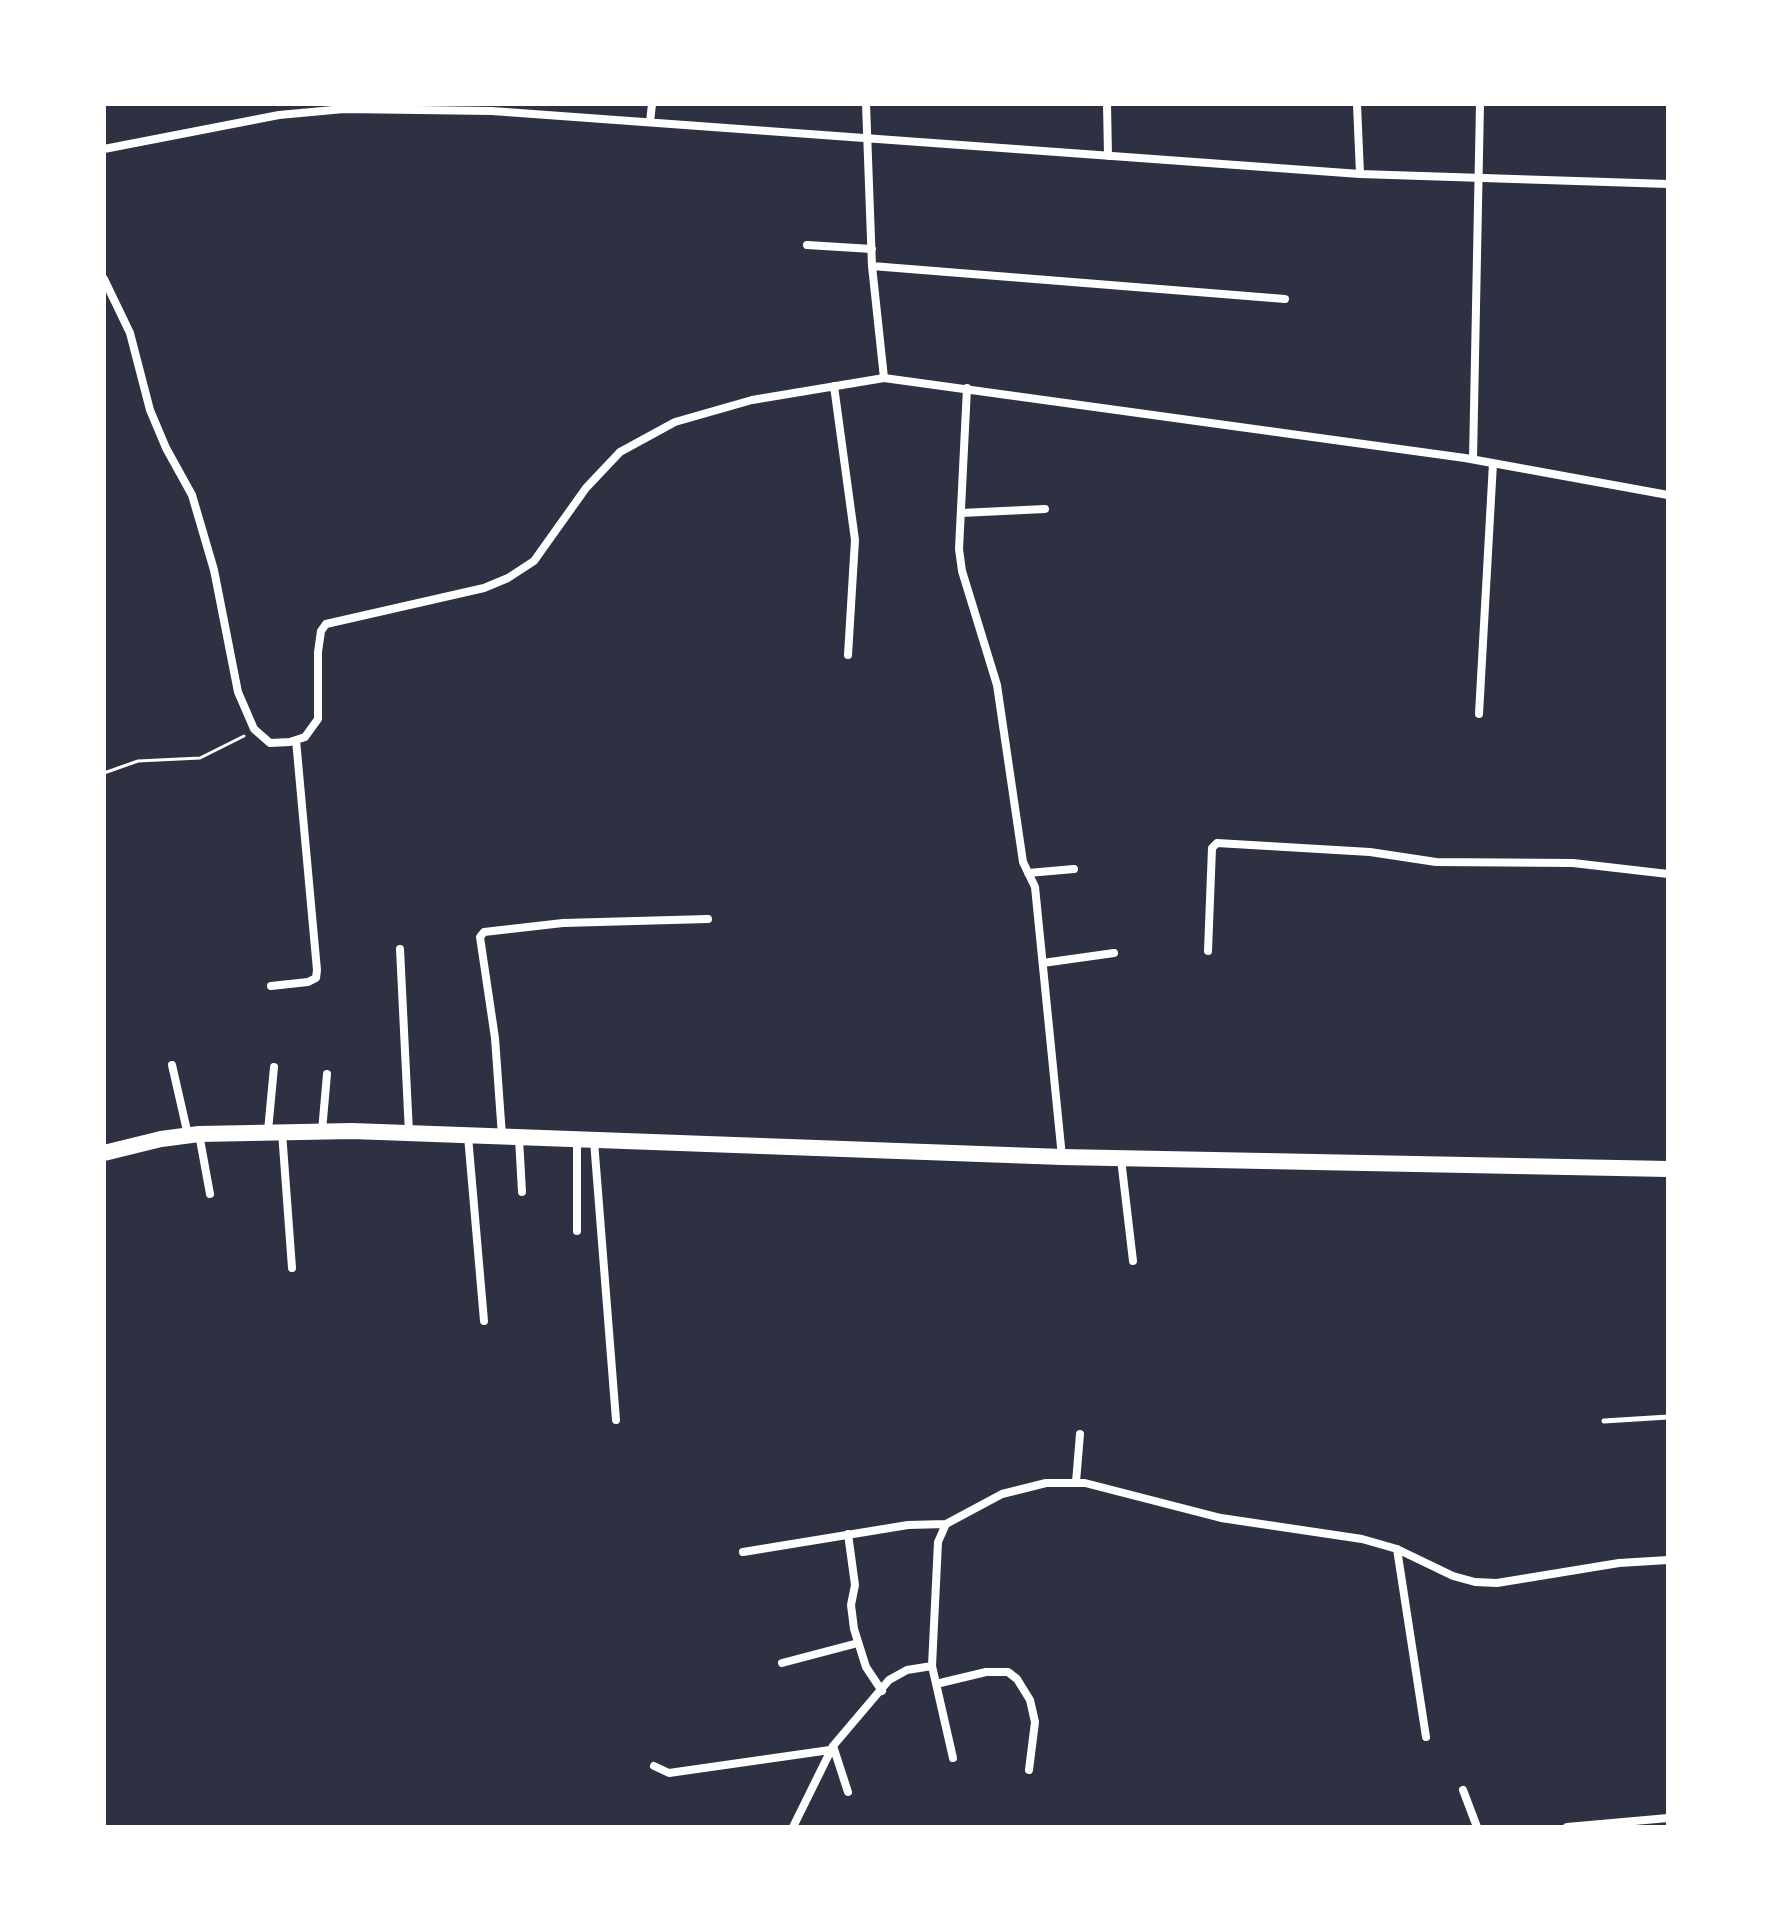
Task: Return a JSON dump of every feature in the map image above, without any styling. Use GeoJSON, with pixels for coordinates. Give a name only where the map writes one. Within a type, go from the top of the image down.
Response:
{"type":"FeatureCollection","features":[{"type":"Feature","properties":{"kind":"main road"},"geometry":{"type":"LineString","coordinates":[[104,1153],[193,1135],[322,1131],[1062,1157],[1668,1169]]}},
{"type":"Feature","properties":{"kind":"street"},"geometry":{"type":"LineString","coordinates":[[650,122],[652,104]]}},
{"type":"Feature","properties":{"kind":"street"},"geometry":{"type":"LineString","coordinates":[[866,104],[872,266],[884,378]]}},
{"type":"Feature","properties":{"kind":"street"},"geometry":{"type":"LineString","coordinates":[[1107,104],[1108,156]]}},
{"type":"Feature","properties":{"kind":"street"},"geometry":{"type":"LineString","coordinates":[[1357,104],[1360,174]]}},
{"type":"Feature","properties":{"kind":"street"},"geometry":{"type":"LineString","coordinates":[[1473,459],[1481,177],[1480,104]]}},
{"type":"Feature","properties":{"kind":"street"},"geometry":{"type":"LineString","coordinates":[[104,149],[237,121],[344,109],[492,111],[1360,174],[1668,184]]}},
{"type":"Feature","properties":{"kind":"street"},"geometry":{"type":"LineString","coordinates":[[807,245],[872,249]]}},
{"type":"Feature","properties":{"kind":"street"},"geometry":{"type":"LineString","coordinates":[[872,266],[1285,299]]}},
{"type":"Feature","properties":{"kind":"street"},"geometry":{"type":"LineString","coordinates":[[104,279],[130,333],[160,436],[192,495],[214,570],[238,692],[254,729],[270,743],[305,737],[318,719],[318,652],[321,631],[326,624],[484,588],[508,578],[534,561],[586,488],[620,452],[675,422],[752,400],[884,378],[1473,459],[1668,495]]}},
{"type":"Feature","properties":{"kind":"street"},"geometry":{"type":"LineString","coordinates":[[834,386],[855,540],[848,655]]}},
{"type":"Feature","properties":{"kind":"street"},"geometry":{"type":"LineString","coordinates":[[967,388],[961,513],[962,571],[997,685],[1023,862],[1035,887],[1062,1157]]}},
{"type":"Feature","properties":{"kind":"street"},"geometry":{"type":"LineString","coordinates":[[1479,714],[1493,463]]}},
{"type":"Feature","properties":{"kind":"street"},"geometry":{"type":"LineString","coordinates":[[961,513],[1045,509]]}},
{"type":"Feature","properties":{"kind":"street"},"geometry":{"type":"LineString","coordinates":[[271,986],[308,982],[316,978],[317,970],[296,740]]}},
{"type":"Feature","properties":{"kind":"street"},"geometry":{"type":"LineString","coordinates":[[1208,951],[1212,848],[1217,843],[1370,852],[1436,862],[1573,863],[1668,874]]}},
{"type":"Feature","properties":{"kind":"street"},"geometry":{"type":"LineString","coordinates":[[1028,873],[1074,869]]}},
{"type":"Feature","properties":{"kind":"street"},"geometry":{"type":"LineString","coordinates":[[502,1137],[495,1038],[480,937],[484,932],[563,923],[708,919]]}},
{"type":"Feature","properties":{"kind":"street"},"geometry":{"type":"LineString","coordinates":[[400,949],[409,1133]]}},
{"type":"Feature","properties":{"kind":"street"},"geometry":{"type":"LineString","coordinates":[[1043,963],[1114,953]]}},
{"type":"Feature","properties":{"kind":"street"},"geometry":{"type":"LineString","coordinates":[[172,1065],[210,1194]]}},
{"type":"Feature","properties":{"kind":"street"},"geometry":{"type":"LineString","coordinates":[[274,1067],[275,1131],[292,1268]]}},
{"type":"Feature","properties":{"kind":"street"},"geometry":{"type":"LineString","coordinates":[[322,1131],[327,1074]]}},
{"type":"Feature","properties":{"kind":"street"},"geometry":{"type":"LineString","coordinates":[[468,1136],[484,1321]]}},
{"type":"Feature","properties":{"kind":"street"},"geometry":{"type":"LineString","coordinates":[[519,1138],[522,1192]]}},
{"type":"Feature","properties":{"kind":"street"},"geometry":{"type":"LineString","coordinates":[[577,1231],[585,1141]]}},
{"type":"Feature","properties":{"kind":"street"},"geometry":{"type":"LineString","coordinates":[[585,1141],[616,1420]]}},
{"type":"Feature","properties":{"kind":"street"},"geometry":{"type":"LineString","coordinates":[[1121,1158],[1133,1261]]}},
{"type":"Feature","properties":{"kind":"street"},"geometry":{"type":"LineString","coordinates":[[1076,1482],[1080,1434]]}},
{"type":"Feature","properties":{"kind":"street"},"geometry":{"type":"LineString","coordinates":[[743,1552],[908,1525],[946,1524],[1002,1494],[1046,1483],[1076,1482],[1221,1518],[1340,1535],[1397,1549],[1453,1576],[1497,1583],[1619,1563],[1668,1560]]}},
{"type":"Feature","properties":{"kind":"street"},"geometry":{"type":"LineString","coordinates":[[946,1524],[938,1542],[932,1666],[953,1758]]}},
{"type":"Feature","properties":{"kind":"street"},"geometry":{"type":"LineString","coordinates":[[848,1534],[855,1585],[851,1605],[858,1643],[866,1667],[882,1691]]}},
{"type":"Feature","properties":{"kind":"street"},"geometry":{"type":"LineString","coordinates":[[1397,1549],[1426,1737]]}},
{"type":"Feature","properties":{"kind":"street"},"geometry":{"type":"LineString","coordinates":[[782,1663],[858,1643]]}},
{"type":"Feature","properties":{"kind":"street"},"geometry":{"type":"LineString","coordinates":[[793,1827],[831,1748],[897,1675],[932,1666]]}},
{"type":"Feature","properties":{"kind":"street"},"geometry":{"type":"LineString","coordinates":[[936,1684],[986,1672],[1008,1672],[1017,1679],[1030,1700],[1035,1722],[1029,1770]]}},
{"type":"Feature","properties":{"kind":"street"},"geometry":{"type":"LineString","coordinates":[[654,1766],[669,1773],[831,1748]]}},
{"type":"Feature","properties":{"kind":"street"},"geometry":{"type":"LineString","coordinates":[[831,1748],[848,1792]]}},
{"type":"Feature","properties":{"kind":"street"},"geometry":{"type":"LineString","coordinates":[[1463,1790],[1477,1827]]}},
{"type":"Feature","properties":{"kind":"street"},"geometry":{"type":"LineString","coordinates":[[1567,1827],[1668,1818]]}},
{"type":"Feature","properties":{"kind":"lane"},"geometry":{"type":"LineString","coordinates":[[1604,1421],[1668,1417]]}},
{"type":"Feature","properties":{"kind":"path"},"geometry":{"type":"LineString","coordinates":[[104,773],[138,761],[200,758],[254,729]]}}]}
